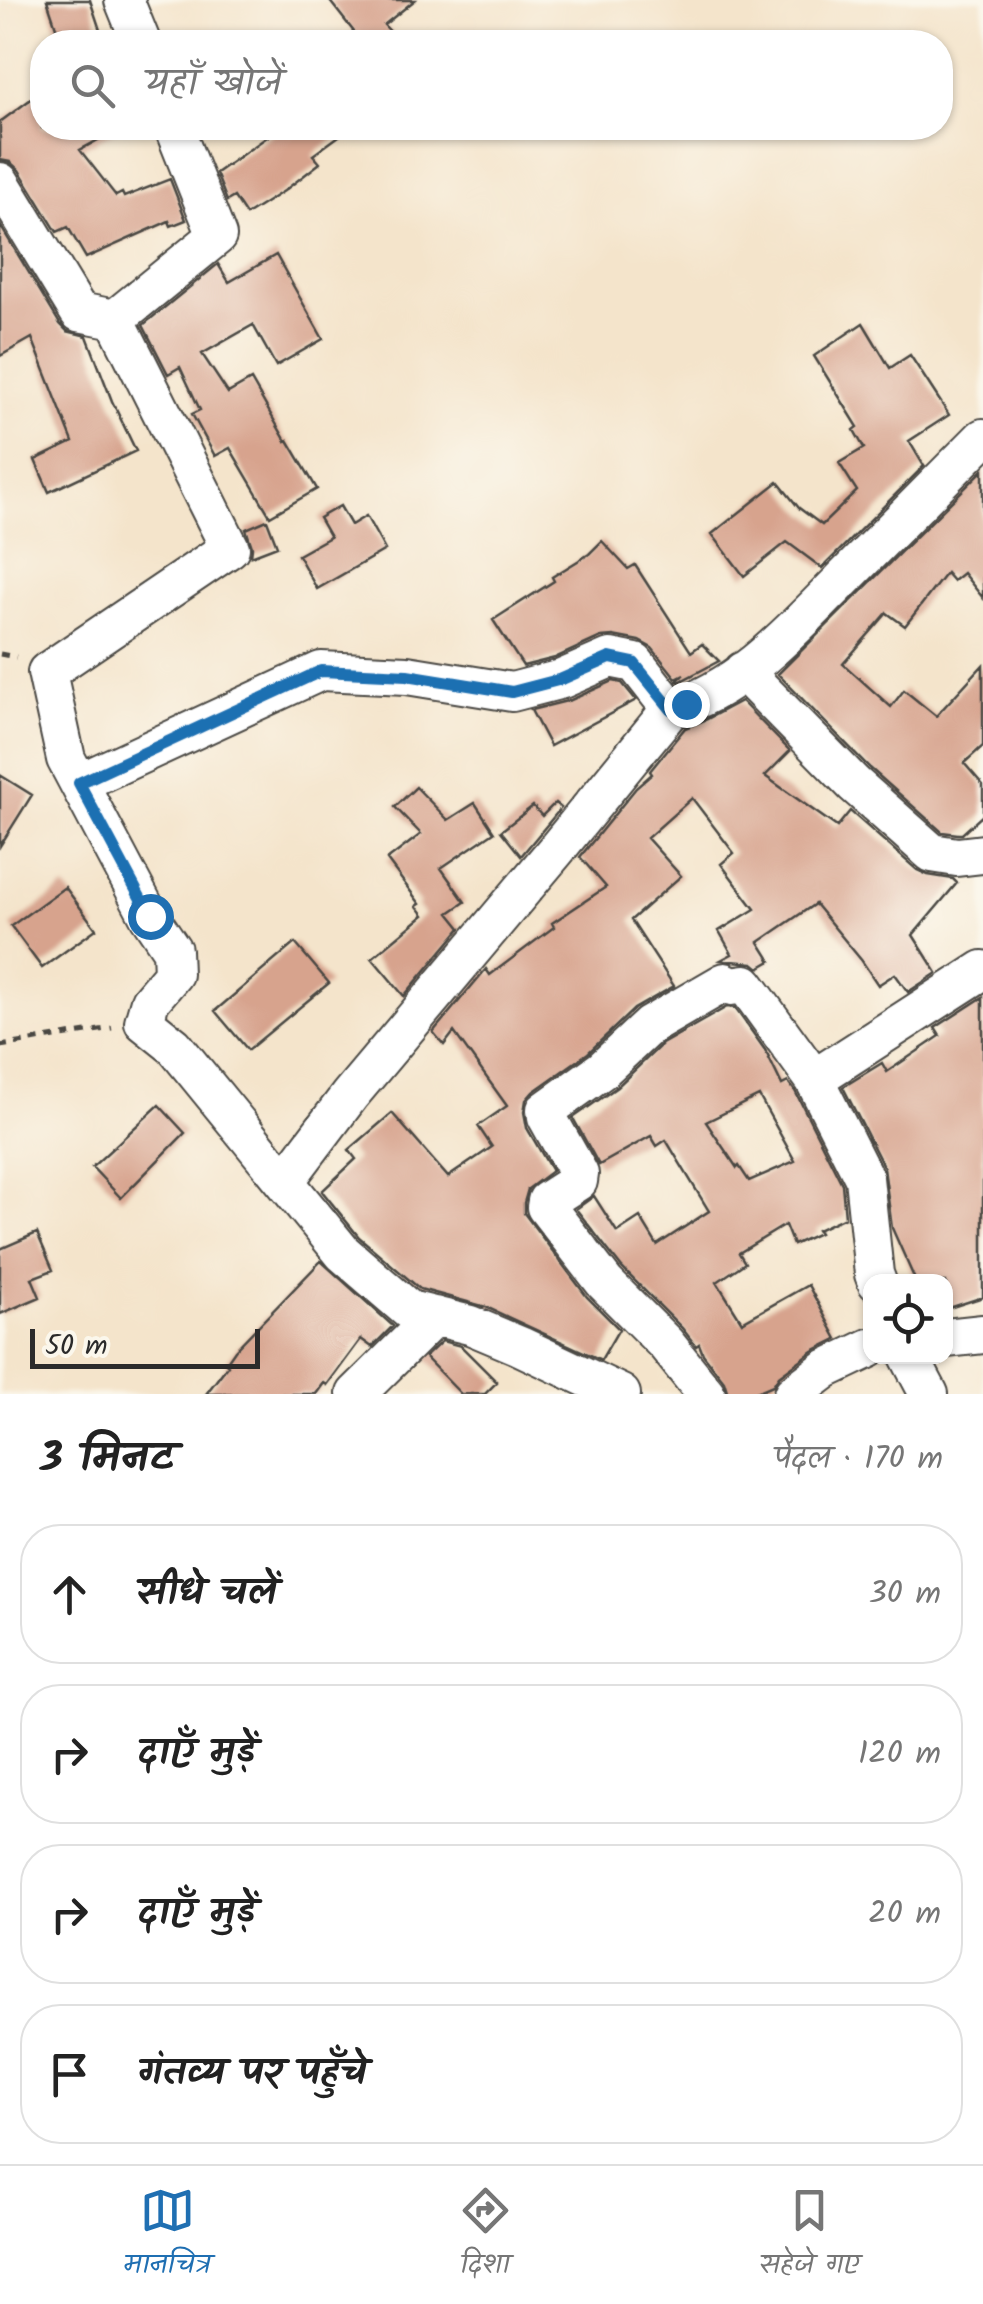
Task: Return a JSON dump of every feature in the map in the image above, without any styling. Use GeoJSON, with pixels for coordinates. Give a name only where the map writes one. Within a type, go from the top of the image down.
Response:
{"type":"FeatureCollection","features":[{"type":"Feature","properties":{"kind":"street"},"geometry":{"type":"LineString","coordinates":[[124,0],[135,30]]}},
{"type":"Feature","properties":{"kind":"street"},"geometry":{"type":"LineString","coordinates":[[0,182],[80,312],[114,318],[217,236],[179,140]]}},
{"type":"Feature","properties":{"kind":"street"},"geometry":{"type":"LineString","coordinates":[[114,318],[230,548],[48,672],[66,760],[172,950],[172,974],[150,1001],[144,1022],[174,1046],[343,1253],[409,1310],[470,1325],[621,1394]]}},
{"type":"Feature","properties":{"kind":"street"},"geometry":{"type":"LineString","coordinates":[[286,1181],[350,1096],[671,709],[744,671],[777,646],[983,438]]}},
{"type":"Feature","properties":{"kind":"street"},"geometry":{"type":"LineString","coordinates":[[79,783],[321,671],[407,675],[512,692],[562,679],[610,658],[634,663],[671,709]]}},
{"type":"Feature","properties":{"kind":"street"},"geometry":{"type":"LineString","coordinates":[[744,671],[854,784],[932,852],[957,857],[983,854]]}},
{"type":"Feature","properties":{"kind":"street"},"geometry":{"type":"LineString","coordinates":[[814,1080],[983,970]]}},
{"type":"Feature","properties":{"kind":"street"},"geometry":{"type":"LineString","coordinates":[[706,1394],[666,1344],[605,1283],[546,1207],[546,1202],[578,1181],[579,1174],[546,1110],[602,1070],[650,1026],[724,982],[731,986],[745,984],[814,1080],[864,1178],[874,1274]]}},
{"type":"Feature","properties":{"kind":"street"},"geometry":{"type":"LineString","coordinates":[[356,1394],[435,1316]]}},
{"type":"Feature","properties":{"kind":"street"},"geometry":{"type":"LineString","coordinates":[[953,1337],[983,1334]]}},
{"type":"Feature","properties":{"kind":"street"},"geometry":{"type":"LineString","coordinates":[[793,1394],[826,1369],[863,1351]]}},
{"type":"Feature","properties":{"kind":"street"},"geometry":{"type":"LineString","coordinates":[[913,1364],[929,1394]]}},
{"type":"Feature","properties":{"kind":"path"},"geometry":{"type":"LineString","coordinates":[[0,1046],[144,1022]]}},
{"type":"Feature","properties":{"kind":"building"},"geometry":{"type":"Polygon","coordinates":[[[47,0],[90,0],[100,30],[57,30],[47,0]]]}},
{"type":"Feature","properties":{"kind":"building"},"geometry":{"type":"Polygon","coordinates":[[[329,0],[415,0],[384,25],[389,30],[353,30],[329,0]]]}},
{"type":"Feature","properties":{"kind":"building"},"geometry":{"type":"Polygon","coordinates":[[[30,100],[30,140],[98,140],[80,150],[116,196],[122,193],[124,197],[170,179],[186,220],[171,226],[169,221],[86,258],[68,227],[57,232],[19,170],[0,160],[0,122],[30,100]]]}},
{"type":"Feature","properties":{"kind":"building"},"geometry":{"type":"Polygon","coordinates":[[[263,140],[334,140],[313,155],[320,163],[246,215],[234,197],[227,201],[216,173],[263,140]]]}},
{"type":"Feature","properties":{"kind":"building"},"geometry":{"type":"Polygon","coordinates":[[[0,225],[60,324],[67,331],[87,336],[136,451],[49,492],[35,460],[73,442],[32,338],[0,356],[0,225]]]}},
{"type":"Feature","properties":{"kind":"building"},"geometry":{"type":"Polygon","coordinates":[[[276,255],[323,339],[276,366],[253,325],[202,354],[228,393],[251,380],[317,489],[270,516],[230,448],[215,456],[192,414],[200,410],[180,367],[168,374],[143,325],[218,264],[229,282],[276,255]]]}},
{"type":"Feature","properties":{"kind":"building"},"geometry":{"type":"Polygon","coordinates":[[[863,323],[890,368],[910,355],[949,415],[909,441],[924,466],[822,568],[787,542],[744,576],[712,534],[778,482],[799,508],[822,525],[857,491],[839,463],[864,448],[854,430],[858,427],[814,356],[863,323]]]}},
{"type":"Feature","properties":{"kind":"building"},"geometry":{"type":"Polygon","coordinates":[[[983,470],[983,598],[963,573],[953,581],[946,573],[905,626],[887,613],[843,664],[891,707],[904,690],[936,716],[983,665],[983,746],[964,763],[983,785],[983,815],[958,834],[942,832],[870,768],[778,674],[983,470]]]}},
{"type":"Feature","properties":{"kind":"building"},"geometry":{"type":"Polygon","coordinates":[[[340,506],[351,525],[366,516],[385,550],[317,589],[298,555],[330,537],[319,518],[340,506]]]}},
{"type":"Feature","properties":{"kind":"building"},"geometry":{"type":"Polygon","coordinates":[[[267,520],[277,546],[251,556],[246,529],[267,520]]]}},
{"type":"Feature","properties":{"kind":"building"},"geometry":{"type":"Polygon","coordinates":[[[602,541],[628,569],[635,565],[691,652],[702,644],[719,661],[679,682],[684,674],[676,678],[652,648],[613,636],[523,666],[493,620],[554,581],[552,577],[602,541]]]}},
{"type":"Feature","properties":{"kind":"building"},"geometry":{"type":"Polygon","coordinates":[[[613,681],[622,683],[636,700],[550,746],[531,710],[571,700],[613,681]]]}},
{"type":"Feature","properties":{"kind":"building"},"geometry":{"type":"Polygon","coordinates":[[[741,701],[790,751],[765,776],[837,827],[850,811],[917,870],[957,883],[913,935],[937,973],[908,992],[895,974],[878,985],[815,904],[759,942],[771,961],[759,968],[753,963],[721,960],[732,954],[719,931],[755,909],[721,864],[734,853],[692,798],[647,838],[681,876],[631,920],[674,986],[634,1009],[588,1053],[533,1092],[526,1100],[524,1112],[527,1128],[552,1171],[528,1189],[524,1213],[587,1297],[619,1329],[601,1360],[486,1307],[420,1289],[359,1237],[322,1191],[356,1159],[349,1150],[392,1113],[448,1177],[492,1147],[478,1126],[507,1106],[454,1032],[444,1045],[433,1032],[486,969],[490,975],[554,927],[552,923],[606,887],[580,857],[652,774],[650,771],[685,728],[741,701]]]}},
{"type":"Feature","properties":{"kind":"building"},"geometry":{"type":"Polygon","coordinates":[[[0,775],[32,795],[0,846],[0,775]]]}},
{"type":"Feature","properties":{"kind":"building"},"geometry":{"type":"Polygon","coordinates":[[[416,787],[448,820],[475,803],[494,832],[441,868],[465,902],[449,913],[461,928],[404,996],[372,958],[424,915],[387,860],[421,834],[395,807],[416,787]]]}},
{"type":"Feature","properties":{"kind":"building"},"geometry":{"type":"Polygon","coordinates":[[[555,803],[561,808],[521,856],[501,831],[533,806],[542,816],[555,803]]]}},
{"type":"Feature","properties":{"kind":"building"},"geometry":{"type":"Polygon","coordinates":[[[65,887],[96,929],[42,968],[11,926],[65,887]]]}},
{"type":"Feature","properties":{"kind":"building"},"geometry":{"type":"Polygon","coordinates":[[[295,943],[329,983],[248,1050],[215,1011],[295,943]]]}},
{"type":"Feature","properties":{"kind":"building"},"geometry":{"type":"Polygon","coordinates":[[[983,997],[983,1297],[953,1307],[953,1274],[912,1274],[892,1228],[884,1168],[843,1087],[882,1063],[887,1072],[940,1036],[935,1028],[983,997]]]}},
{"type":"Feature","properties":{"kind":"building"},"geometry":{"type":"Polygon","coordinates":[[[727,1007],[735,1008],[765,1050],[782,1085],[788,1082],[795,1091],[842,1184],[845,1217],[793,1245],[785,1225],[739,1253],[745,1263],[717,1282],[742,1322],[808,1285],[837,1339],[813,1351],[773,1385],[752,1394],[728,1394],[724,1381],[699,1344],[696,1346],[622,1268],[576,1209],[594,1196],[617,1232],[640,1217],[657,1245],[709,1211],[666,1140],[657,1146],[651,1136],[599,1165],[573,1118],[617,1087],[662,1044],[727,1007]],[[759,1096],[706,1122],[749,1181],[795,1161],[759,1096]]]}},
{"type":"Feature","properties":{"kind":"building"},"geometry":{"type":"Polygon","coordinates":[[[159,1105],[185,1133],[121,1198],[92,1167],[159,1105]]]}},
{"type":"Feature","properties":{"kind":"building"},"geometry":{"type":"Polygon","coordinates":[[[37,1233],[53,1270],[32,1278],[40,1297],[0,1314],[0,1249],[37,1233]]]}},
{"type":"Feature","properties":{"kind":"building"},"geometry":{"type":"Polygon","coordinates":[[[321,1261],[393,1326],[372,1347],[361,1339],[316,1394],[206,1394],[235,1350],[321,1261]]]}},
{"type":"Feature","properties":{"kind":"building"},"geometry":{"type":"Polygon","coordinates":[[[442,1341],[461,1346],[497,1382],[485,1394],[461,1394],[425,1357],[442,1341]]]}},
{"type":"Feature","properties":{"kind":"route"},"geometry":{"type":"LineString","coordinates":[[150,916],[79,783],[321,671],[407,675],[512,692],[562,679],[610,658],[634,663],[671,709],[686,704]]}}]}
